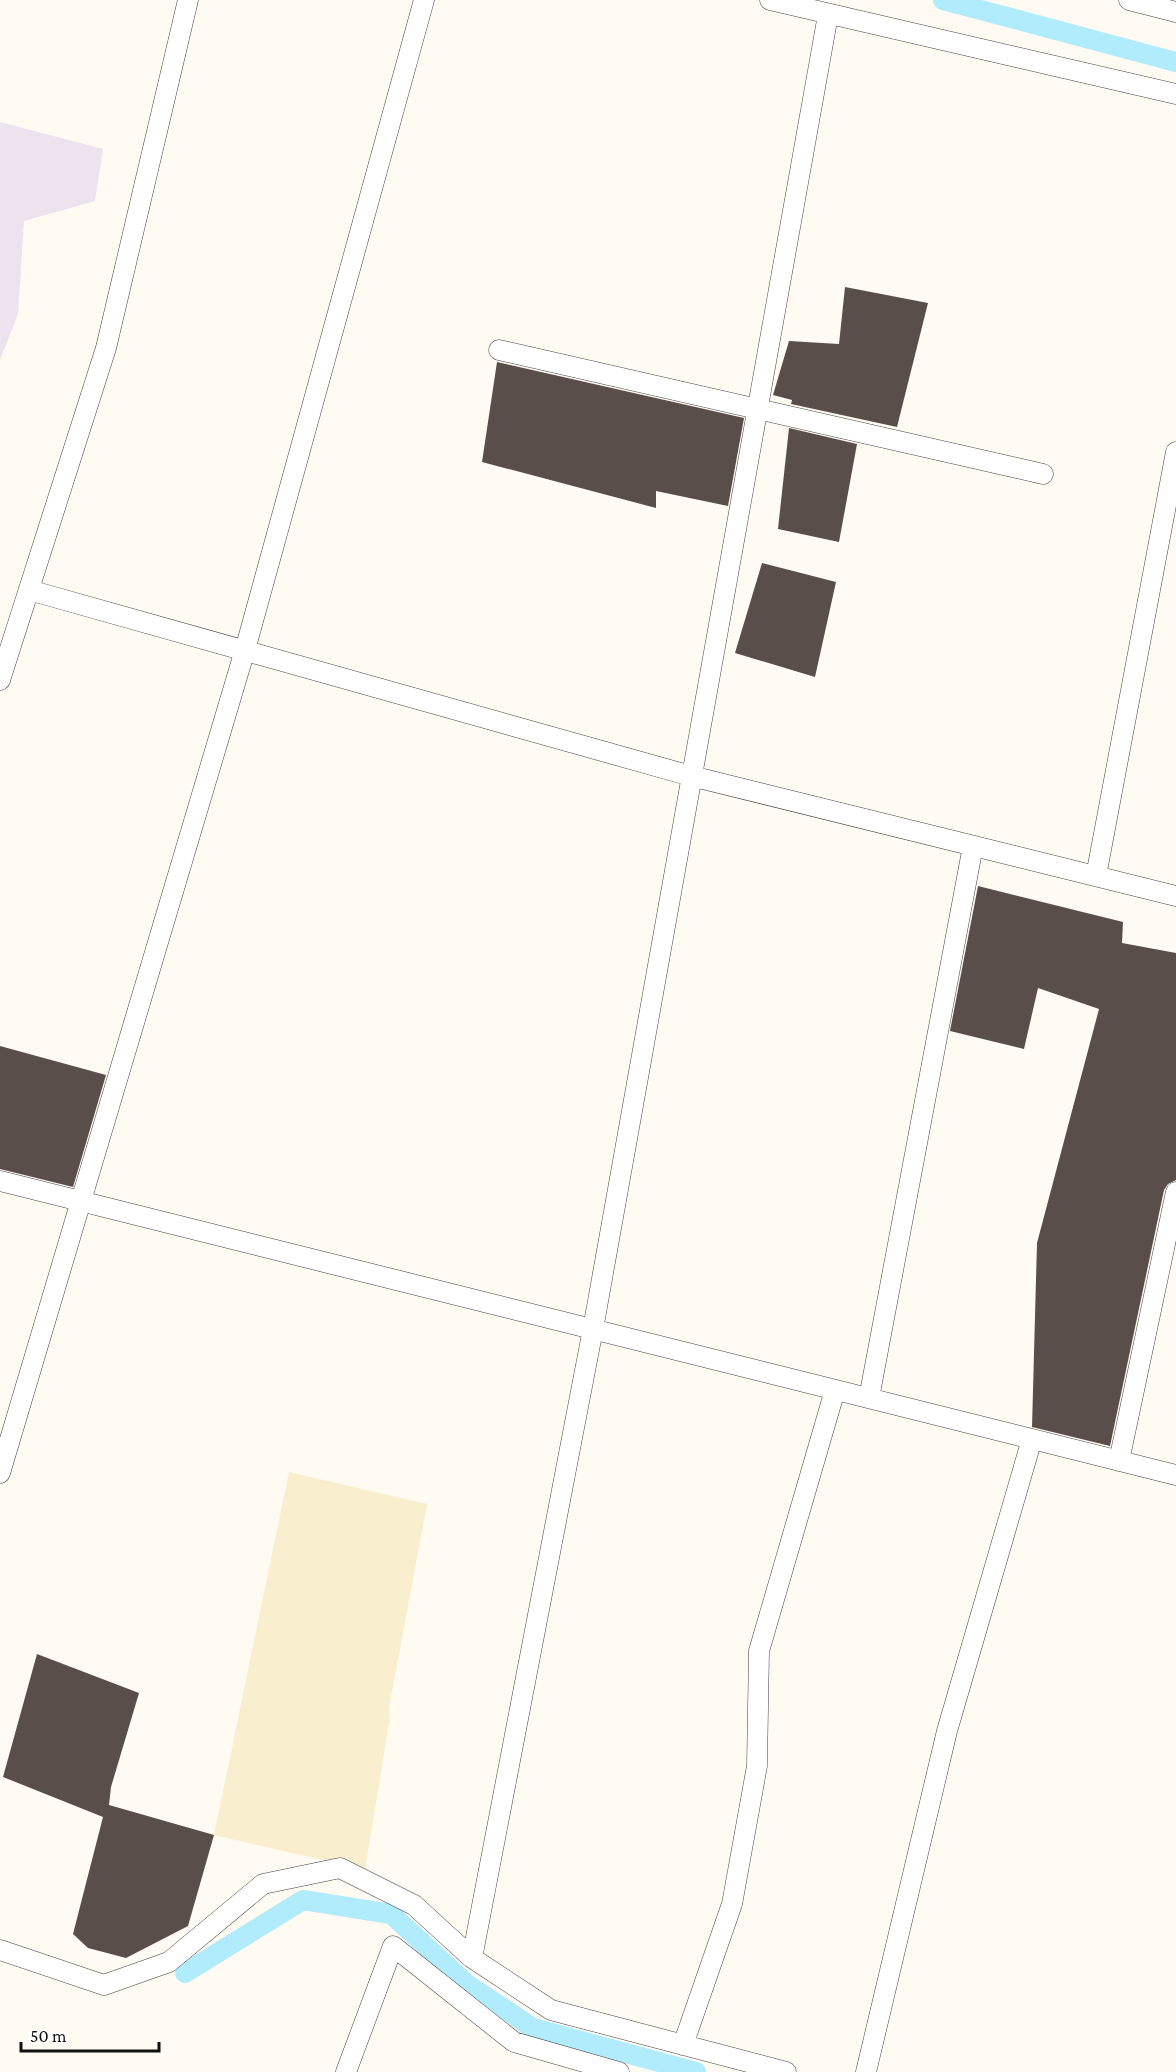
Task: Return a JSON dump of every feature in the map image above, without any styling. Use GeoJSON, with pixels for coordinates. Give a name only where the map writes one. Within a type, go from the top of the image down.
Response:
{"type":"FeatureCollection","features":[{"type":"Feature","properties":{"kind":"street"},"geometry":{"type":"LineString","coordinates":[[0,680],[106,348],[188,0]]}},
{"type":"Feature","properties":{"kind":"street"},"geometry":{"type":"LineString","coordinates":[[0,1473],[245,650],[424,0]]}},
{"type":"Feature","properties":{"kind":"street"},"geometry":{"type":"LineString","coordinates":[[770,0],[1176,94]]}},
{"type":"Feature","properties":{"kind":"street"},"geometry":{"type":"LineString","coordinates":[[1129,0],[1176,12]]}},
{"type":"Feature","properties":{"kind":"street"},"geometry":{"type":"LineString","coordinates":[[472,1958],[593,1329],[828,15]]}},
{"type":"Feature","properties":{"kind":"street"},"geometry":{"type":"LineString","coordinates":[[499,350],[1043,474]]}},
{"type":"Feature","properties":{"kind":"street"},"geometry":{"type":"LineString","coordinates":[[1096,876],[1176,452]]}},
{"type":"Feature","properties":{"kind":"street"},"geometry":{"type":"LineString","coordinates":[[29,590],[691,776],[1176,896]]}},
{"type":"Feature","properties":{"kind":"street"},"geometry":{"type":"LineString","coordinates":[[869,1398],[973,846]]}},
{"type":"Feature","properties":{"kind":"street"},"geometry":{"type":"LineString","coordinates":[[0,1182],[1176,1475]]}},
{"type":"Feature","properties":{"kind":"street"},"geometry":{"type":"LineString","coordinates":[[1119,1461],[1176,1192]]}},
{"type":"Feature","properties":{"kind":"street"},"geometry":{"type":"LineString","coordinates":[[683,2045],[732,1904],[757,1766],[759,1651],[835,1390]]}},
{"type":"Feature","properties":{"kind":"street"},"geometry":{"type":"LineString","coordinates":[[866,2072],[947,1731],[1032,1439]]}},
{"type":"Feature","properties":{"kind":"street"},"geometry":{"type":"LineString","coordinates":[[0,1950],[104,1985],[169,1962],[263,1884],[340,1868],[414,1905],[472,1958],[551,2010],[786,2072]]}},
{"type":"Feature","properties":{"kind":"street"},"geometry":{"type":"LineString","coordinates":[[346,2072],[393,1946],[514,2042],[619,2072]]}},
{"type":"Feature","properties":{"kind":"shaded area"},"geometry":{"type":"Polygon","coordinates":[[[0,122],[103,149],[95,201],[24,221],[18,314],[0,360],[0,122]]]}},
{"type":"Feature","properties":{"kind":"shaded area"},"geometry":{"type":"Polygon","coordinates":[[[289,1472],[427,1504],[389,1708],[390,1717],[365,1870],[214,1835],[289,1472]]]}},
{"type":"Feature","properties":{"kind":"building"},"geometry":{"type":"Polygon","coordinates":[[[845,287],[928,303],[897,427],[791,404],[792,400],[773,395],[789,341],[839,344],[845,287]]]}},
{"type":"Feature","properties":{"kind":"building"},"geometry":{"type":"Polygon","coordinates":[[[497,362],[744,418],[728,506],[656,491],[656,508],[482,462],[497,362]]]}},
{"type":"Feature","properties":{"kind":"building"},"geometry":{"type":"Polygon","coordinates":[[[789,428],[857,444],[839,542],[778,529],[789,428]]]}},
{"type":"Feature","properties":{"kind":"building"},"geometry":{"type":"Polygon","coordinates":[[[762,563],[836,582],[815,677],[735,653],[762,563]]]}},
{"type":"Feature","properties":{"kind":"building"},"geometry":{"type":"Polygon","coordinates":[[[978,886],[1123,922],[1122,943],[1176,953],[1176,1180],[1168,1184],[1164,1190],[1110,1446],[1032,1427],[1037,1243],[1099,1009],[1038,988],[1024,1049],[950,1031],[978,886]]]}},
{"type":"Feature","properties":{"kind":"building"},"geometry":{"type":"Polygon","coordinates":[[[0,1046],[106,1075],[73,1187],[0,1169],[0,1046]]]}},
{"type":"Feature","properties":{"kind":"building"},"geometry":{"type":"Polygon","coordinates":[[[37,1654],[139,1693],[111,1787],[109,1805],[214,1835],[188,1926],[126,1958],[88,1948],[73,1934],[103,1817],[3,1777],[37,1654]]]}},
{"type":"Feature","properties":{"kind":"waterway"},"geometry":{"type":"LineString","coordinates":[[943,0],[1176,62]]}},
{"type":"Feature","properties":{"kind":"waterway"},"geometry":{"type":"LineString","coordinates":[[185,1973],[303,1900],[391,1914],[467,1984],[533,2028],[696,2072]]}}]}
